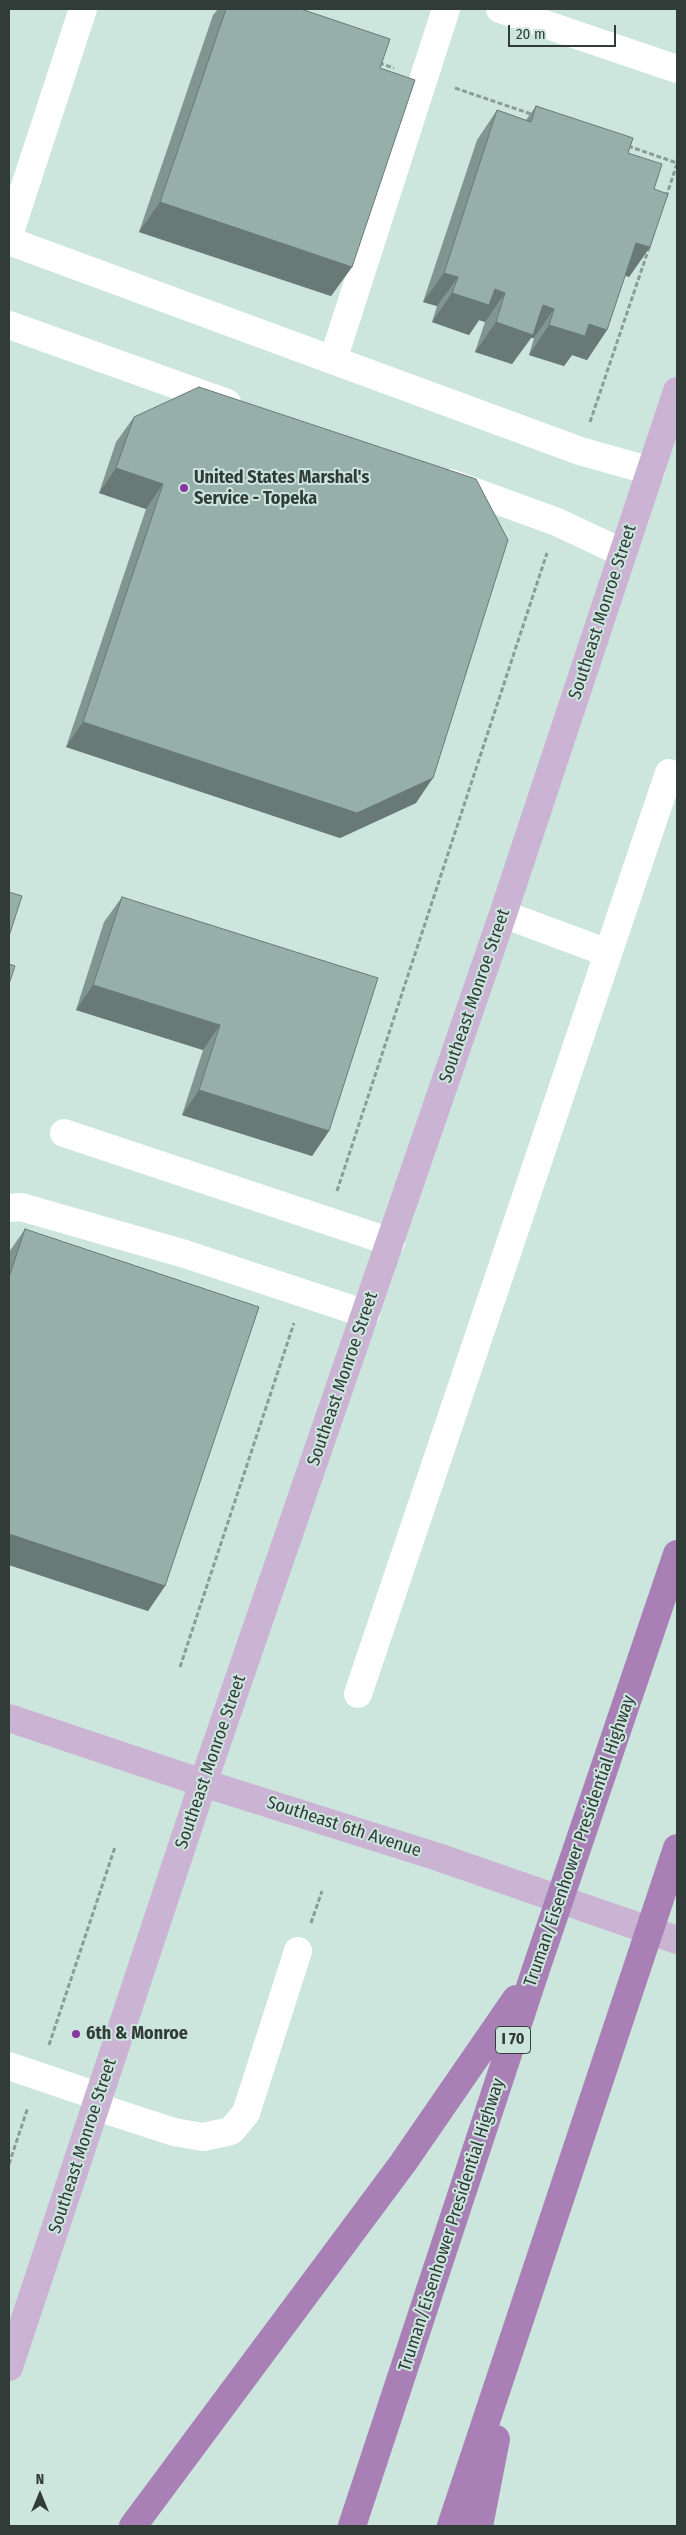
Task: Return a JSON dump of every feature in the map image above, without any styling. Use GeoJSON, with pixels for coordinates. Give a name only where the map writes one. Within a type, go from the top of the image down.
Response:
{"type":"FeatureCollection","features":[{"type":"Feature","properties":{"kind":"highway","name":"Truman/Eisenhower Presidential Highway"},"geometry":{"type":"LineString","coordinates":[[352,2526],[536,1969],[677,1554]]}},
{"type":"Feature","properties":{"kind":"highway"},"geometry":{"type":"LineString","coordinates":[[451,2526],[677,1848]]}},
{"type":"Feature","properties":{"kind":"highway"},"geometry":{"type":"LineString","coordinates":[[133,2526],[403,2163],[465,2076],[536,1969]]}},
{"type":"Feature","properties":{"kind":"highway"},"geometry":{"type":"LineString","coordinates":[[479,2526],[516,2335]]}},
{"type":"Feature","properties":{"kind":"main road","name":"Southeast Monroe Street"},"geometry":{"type":"LineString","coordinates":[[9,2367],[204,1783],[503,914],[677,391]]}},
{"type":"Feature","properties":{"kind":"main road","name":"Southeast 6th Avenue"},"geometry":{"type":"LineString","coordinates":[[9,1718],[204,1783],[438,1857],[677,1940]]}},
{"type":"Feature","properties":{"kind":"street"},"geometry":{"type":"LineString","coordinates":[[9,235],[83,9]]}},
{"type":"Feature","properties":{"kind":"street"},"geometry":{"type":"LineString","coordinates":[[333,360],[446,9]]}},
{"type":"Feature","properties":{"kind":"street"},"geometry":{"type":"LineString","coordinates":[[500,9],[677,69]]}},
{"type":"Feature","properties":{"kind":"street"},"geometry":{"type":"LineString","coordinates":[[9,241],[580,452],[651,471]]}},
{"type":"Feature","properties":{"kind":"street"},"geometry":{"type":"LineString","coordinates":[[9,325],[252,412]]}},
{"type":"Feature","properties":{"kind":"street"},"geometry":{"type":"LineString","coordinates":[[428,475],[557,522],[623,553]]}},
{"type":"Feature","properties":{"kind":"street"},"geometry":{"type":"LineString","coordinates":[[358,1694],[669,773]]}},
{"type":"Feature","properties":{"kind":"street"},"geometry":{"type":"LineString","coordinates":[[503,914],[608,953]]}},
{"type":"Feature","properties":{"kind":"street"},"geometry":{"type":"LineString","coordinates":[[64,1133],[391,1242]]}},
{"type":"Feature","properties":{"kind":"street"},"geometry":{"type":"LineString","coordinates":[[9,1208],[21,1207],[185,1254],[366,1314]]}},
{"type":"Feature","properties":{"kind":"street"},"geometry":{"type":"LineString","coordinates":[[9,2066],[39,2076],[174,2132],[202,2136],[231,2131],[246,2113],[298,1951]]}},
{"type":"Feature","properties":{"kind":"path"},"geometry":{"type":"LineString","coordinates":[[665,201],[677,164]]}},
{"type":"Feature","properties":{"kind":"path"},"geometry":{"type":"LineString","coordinates":[[580,452],[652,238]]}},
{"type":"Feature","properties":{"kind":"path"},"geometry":{"type":"LineString","coordinates":[[327,1221],[557,522]]}},
{"type":"Feature","properties":{"kind":"path"},"geometry":{"type":"LineString","coordinates":[[180,1667],[303,1293]]}},
{"type":"Feature","properties":{"kind":"path"},"geometry":{"type":"LineString","coordinates":[[9,2164],[115,1847]]}},
{"type":"Feature","properties":{"kind":"building"},"geometry":{"type":"Polygon","coordinates":[[[226,9],[301,9],[390,39],[380,68],[415,80],[352,267],[160,202],[226,9]]]}},
{"type":"Feature","properties":{"kind":"building"},"geometry":{"type":"Polygon","coordinates":[[[536,106],[633,138],[628,153],[662,164],[654,189],[668,194],[650,247],[636,243],[607,330],[589,324],[585,336],[549,325],[554,309],[543,305],[533,335],[496,322],[505,293],[495,289],[489,305],[452,293],[458,277],[444,273],[497,110],[531,122],[536,106]]]}},
{"type":"Feature","properties":{"kind":"building"},"geometry":{"type":"Polygon","coordinates":[[[199,387],[476,479],[508,540],[433,778],[357,813],[83,722],[163,484],[116,468],[134,417],[199,387]]]}},
{"type":"Feature","properties":{"kind":"building"},"geometry":{"type":"Polygon","coordinates":[[[9,892],[22,896],[9,936],[9,892]]]}},
{"type":"Feature","properties":{"kind":"building"},"geometry":{"type":"Polygon","coordinates":[[[122,897],[378,978],[329,1131],[199,1090],[220,1025],[93,985],[122,897]]]}},
{"type":"Feature","properties":{"kind":"building"},"geometry":{"type":"Polygon","coordinates":[[[9,964],[15,966],[9,984],[9,964]]]}},
{"type":"Feature","properties":{"kind":"building"},"geometry":{"type":"Polygon","coordinates":[[[25,1229],[259,1307],[165,1586],[9,1534],[9,1277],[25,1229]]]}},
{"type":"Feature","properties":{"kind":"place","name":"United States Marshal's Service - Topeka"},"geometry":{"type":"Point","coordinates":[184,488]}},
{"type":"Feature","properties":{"kind":"place","name":"6th & Monroe"},"geometry":{"type":"Point","coordinates":[76,2034]}}]}
